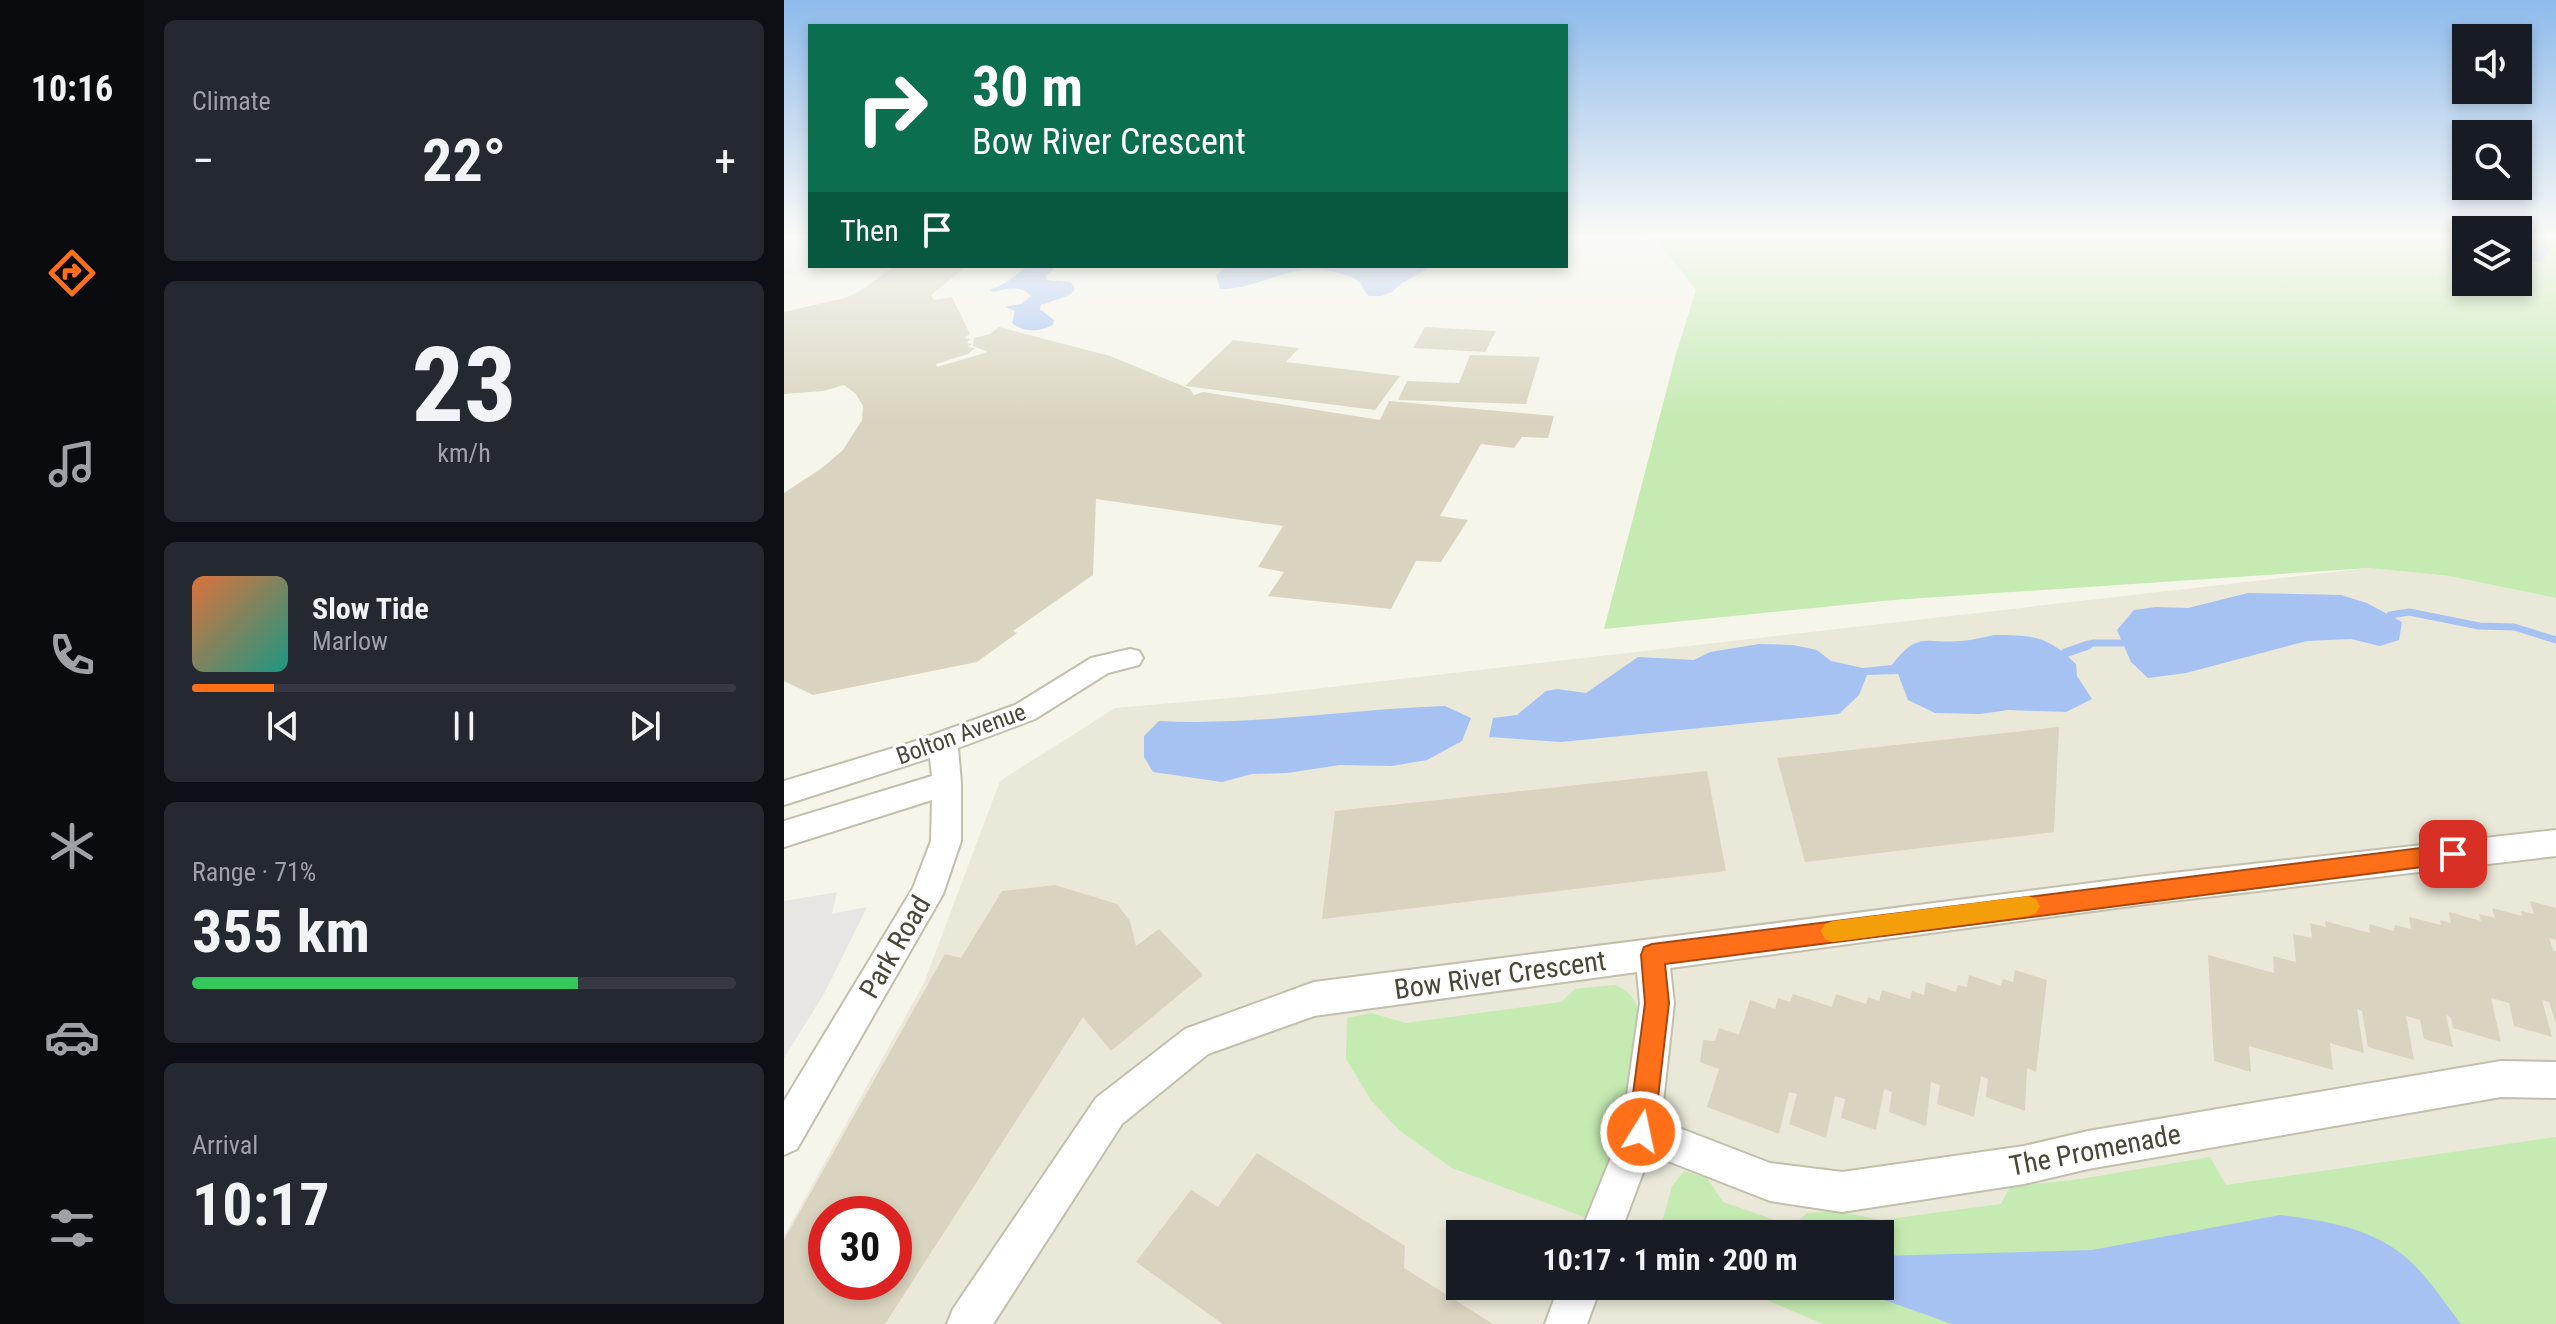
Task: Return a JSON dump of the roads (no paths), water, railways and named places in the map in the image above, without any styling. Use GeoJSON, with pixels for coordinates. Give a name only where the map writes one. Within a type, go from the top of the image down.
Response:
{"type":"FeatureCollection","features":[{"type":"Feature","properties":{"kind":"street","name":"Bolton Avenue"},"geometry":{"type":"LineString","coordinates":[[784,793],[864,769],[1025,712],[1100,665],[1130,658]]}},
{"type":"Feature","properties":{"kind":"street","name":"Park Road"},"geometry":{"type":"LineString","coordinates":[[784,1136],[927,894],[946,841],[947,783],[943,741]]}},
{"type":"Feature","properties":{"kind":"street","name":"Bolton Avenue"},"geometry":{"type":"LineString","coordinates":[[784,834],[947,783]]}},
{"type":"Feature","properties":{"kind":"street","name":"Bow River Crescent"},"geometry":{"type":"LineString","coordinates":[[968,1324],[1109,1111],[1197,1041],[1314,999],[2146,890],[2556,843]]}},
{"type":"Feature","properties":{"kind":"street"},"geometry":{"type":"LineString","coordinates":[[1605,1220],[1641,1132],[1657,1003],[1652,955]]}},
{"type":"Feature","properties":{"kind":"street","name":"The Promenade"},"geometry":{"type":"LineString","coordinates":[[1641,1132],[1770,1182],[1842,1192],[2024,1165],[2088,1150],[2501,1079],[2556,1080]]}},
{"type":"Feature","properties":{"kind":"street"},"geometry":{"type":"LineString","coordinates":[[1566,1324],[1575,1300]]}},
{"type":"Feature","properties":{"kind":"water"},"geometry":{"type":"Polygon","coordinates":[[[1029,298],[1062,298],[1041,305],[1040,309],[1054,320],[1053,325],[1042,329],[1027,330],[1012,323],[1015,311],[1005,307],[1021,304],[1029,298]]]}},
{"type":"Feature","properties":{"kind":"water"},"geometry":{"type":"Polygon","coordinates":[[[2248,593],[2341,595],[2367,603],[2402,622],[2399,640],[2380,646],[2351,639],[2307,641],[2186,673],[2148,678],[2131,662],[2117,630],[2134,610],[2188,608],[2248,593]]]}},
{"type":"Feature","properties":{"kind":"water"},"geometry":{"type":"Polygon","coordinates":[[[1994,635],[2030,637],[2057,648],[2076,664],[2077,676],[2092,699],[2066,712],[2008,710],[1980,714],[1935,713],[1908,700],[1898,674],[1867,675],[1859,695],[1839,714],[1561,742],[1489,737],[1493,718],[1517,715],[1546,691],[1557,689],[1586,693],[1638,657],[1694,660],[1710,652],[1759,644],[1793,645],[1817,650],[1831,661],[1863,668],[1892,665],[1909,647],[1923,641],[1962,641],[1994,635]]]}},
{"type":"Feature","properties":{"kind":"water"},"geometry":{"type":"Polygon","coordinates":[[[1445,706],[1471,718],[1462,741],[1427,760],[1392,766],[1340,765],[1287,773],[1252,774],[1222,782],[1153,772],[1144,757],[1144,736],[1159,721],[1230,721],[1445,706]]]}},
{"type":"Feature","properties":{"kind":"water"},"geometry":{"type":"Polygon","coordinates":[[[2280,1215],[2318,1220],[2355,1230],[2389,1245],[2418,1269],[2461,1324],[1952,1324],[1884,1300],[1894,1300],[1894,1256],[2092,1250],[2280,1215]]]}},
{"type":"Feature","properties":{"kind":"waterway"},"geometry":{"type":"LineString","coordinates":[[2390,615],[2409,612],[2479,626],[2514,627],[2556,640]]}},
{"type":"Feature","properties":{"kind":"waterway"},"geometry":{"type":"LineString","coordinates":[[2082,647],[2093,643],[2123,643]]}},
{"type":"Feature","properties":{"kind":"waterway"},"geometry":{"type":"LineString","coordinates":[[2065,653],[2088,645]]}}]}
